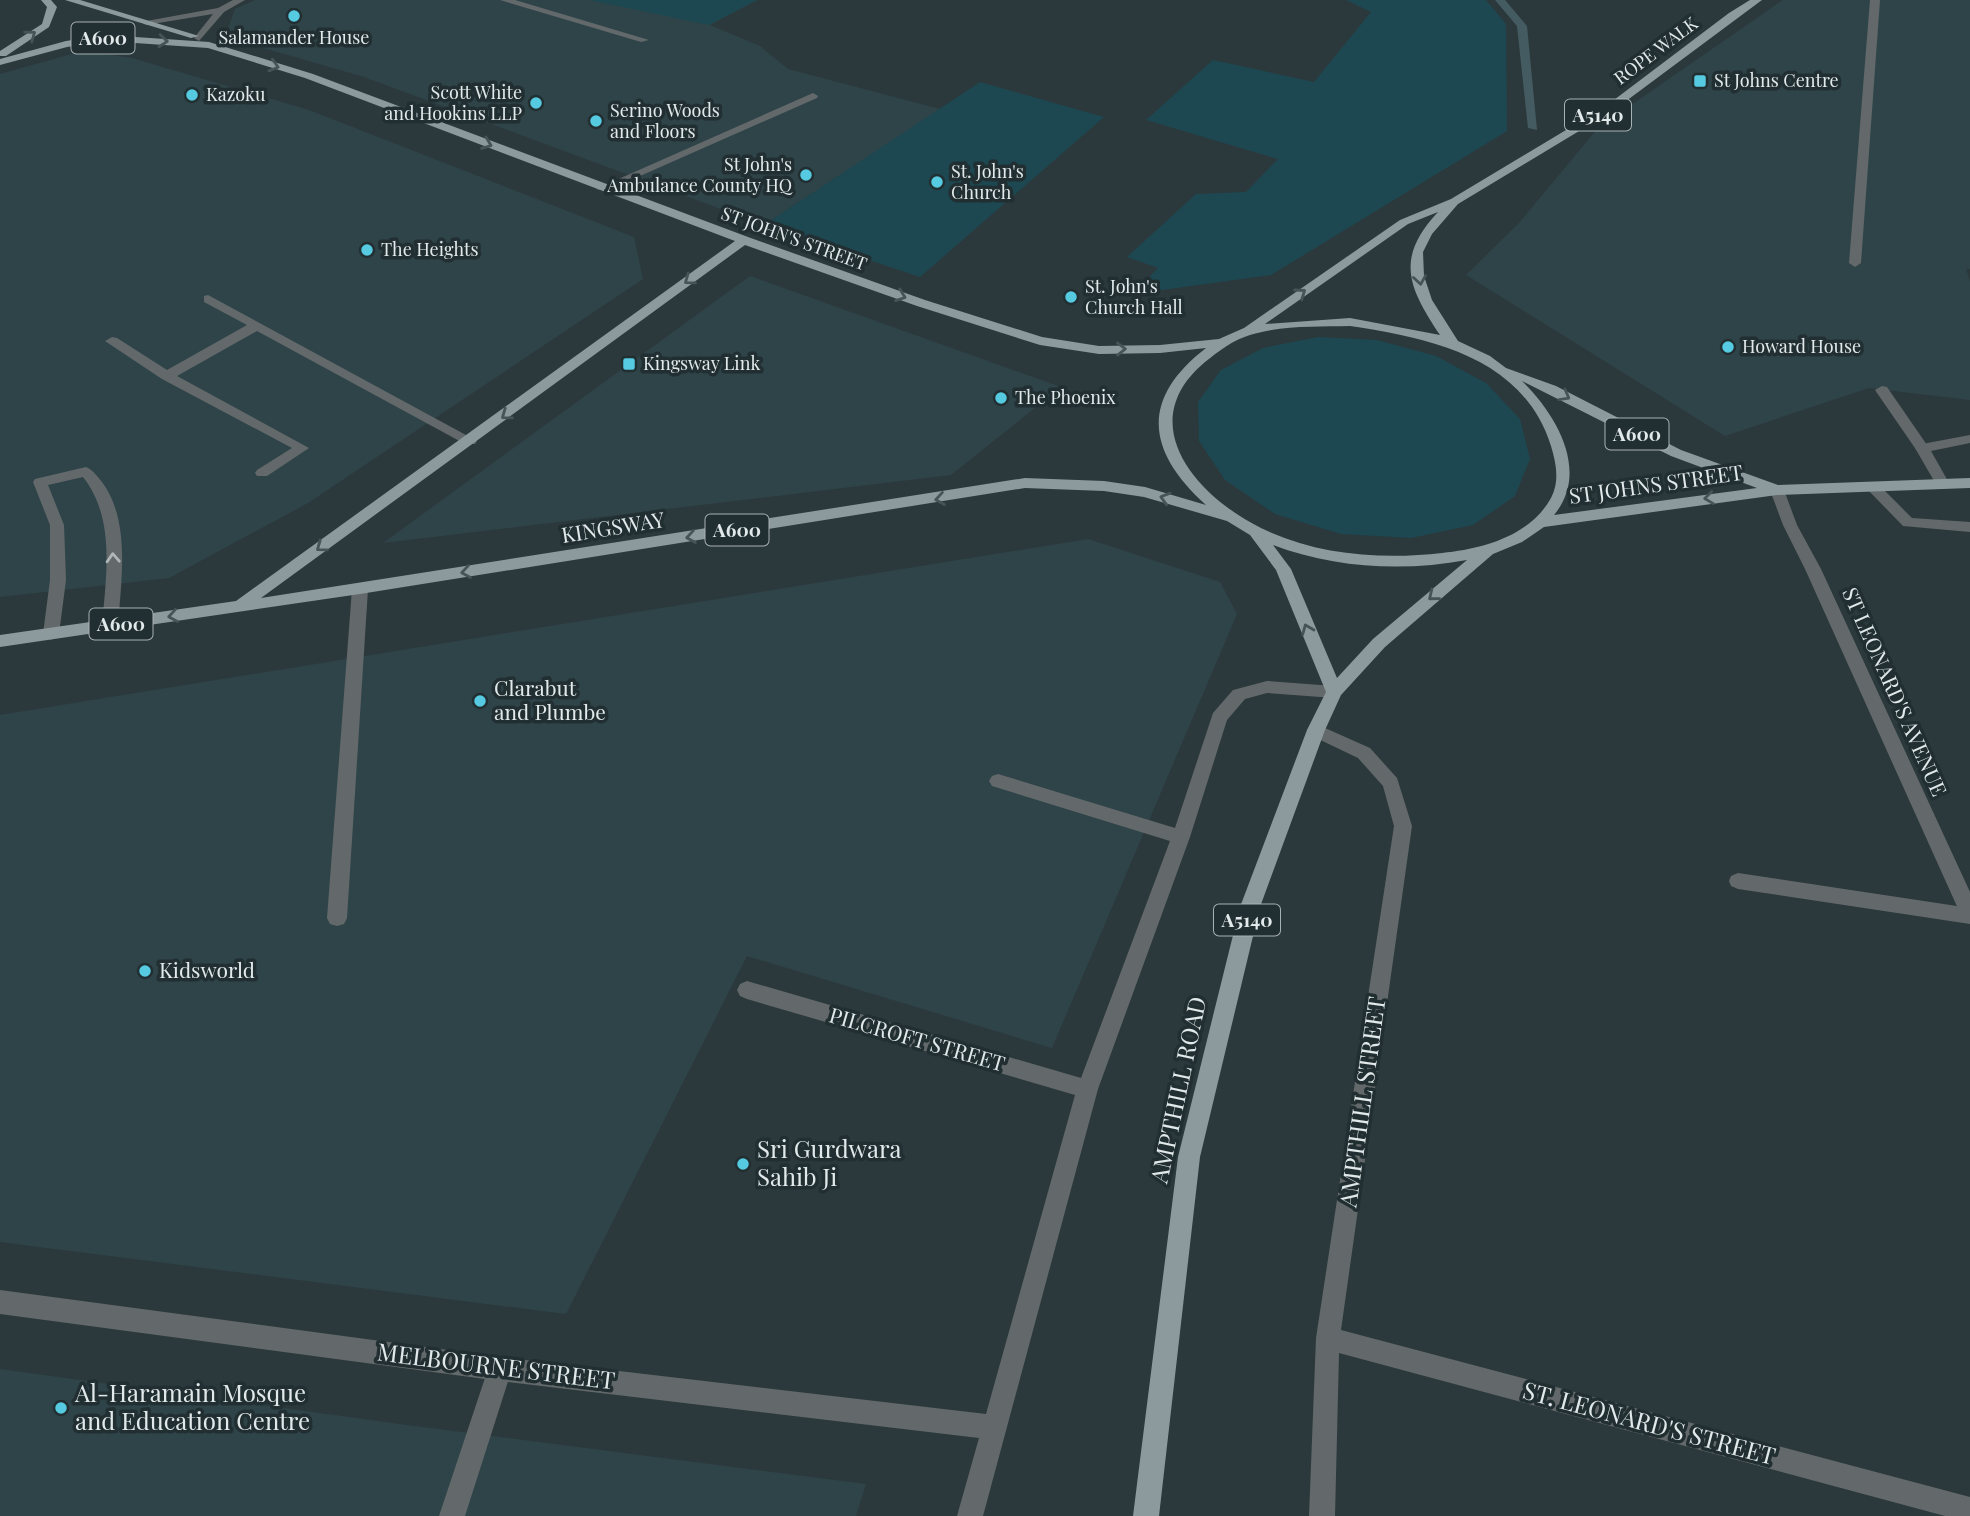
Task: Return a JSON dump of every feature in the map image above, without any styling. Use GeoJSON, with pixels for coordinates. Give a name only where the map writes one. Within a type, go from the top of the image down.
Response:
{"type":"FeatureCollection","features":[{"type":"Feature","properties":{"kind":"main road","name":"A600"},"geometry":{"type":"LineString","coordinates":[[70,0],[199,38],[209,45]]}},
{"type":"Feature","properties":{"kind":"main road","name":"ROPE WALK"},"geometry":{"type":"LineString","coordinates":[[1732,15],[1747,0]]}},
{"type":"Feature","properties":{"kind":"main road","name":"ROPE WALK"},"geometry":{"type":"LineString","coordinates":[[1245,332],[1404,222],[1455,201],[1610,108],[1732,15],[1757,0]]}},
{"type":"Feature","properties":{"kind":"main road","name":"A600"},"geometry":{"type":"LineString","coordinates":[[0,54],[14,48],[46,24],[49,3]]}},
{"type":"Feature","properties":{"kind":"main road","name":"A600"},"geometry":{"type":"LineString","coordinates":[[0,62],[66,44],[106,38],[209,45]]}},
{"type":"Feature","properties":{"kind":"main road","name":"ST JOHN'S STREET"},"geometry":{"type":"LineString","coordinates":[[209,45],[309,76],[603,189],[921,303],[1040,341],[1099,350],[1160,349],[1222,343]]}},
{"type":"Feature","properties":{"kind":"main road","name":"ROPE WALK"},"geometry":{"type":"LineString","coordinates":[[1452,342],[1432,317],[1420,286],[1417,251],[1429,231],[1455,201]]}},
{"type":"Feature","properties":{"kind":"main road","name":"A600"},"geometry":{"type":"LineString","coordinates":[[241,604],[470,441],[744,240]]}},
{"type":"Feature","properties":{"kind":"main road","name":"A600"},"geometry":{"type":"LineString","coordinates":[[1350,322],[1404,330],[1452,342],[1503,368],[1551,427],[1564,467],[1560,494],[1541,522],[1516,539],[1486,553],[1395,563],[1326,555],[1255,531],[1230,517],[1200,490],[1181,468],[1165,440],[1163,413],[1172,389],[1184,372],[1222,343],[1245,332],[1300,324],[1350,322]]}},
{"type":"Feature","properties":{"kind":"main road","name":"ST JOHNS STREET"},"geometry":{"type":"LineString","coordinates":[[1503,368],[1551,389],[1676,453],[1777,490]]}},
{"type":"Feature","properties":{"kind":"main road","name":"KINGSWAY"},"geometry":{"type":"LineString","coordinates":[[0,641],[241,604],[360,589],[1025,483],[1104,486],[1145,492],[1230,517]]}},
{"type":"Feature","properties":{"kind":"main road","name":"ST JOHNS STREET"},"geometry":{"type":"LineString","coordinates":[[1541,522],[1777,490],[1970,483]]}},
{"type":"Feature","properties":{"kind":"main road"},"geometry":{"type":"LineString","coordinates":[[1255,531],[1283,569],[1334,692]]}},
{"type":"Feature","properties":{"kind":"main road","name":"AMPTHILL ROAD"},"geometry":{"type":"LineString","coordinates":[[1146,1516],[1189,1157],[1250,907],[1316,730],[1334,692],[1409,616],[1486,553]]}},
{"type":"Feature","properties":{"kind":"street"},"geometry":{"type":"LineString","coordinates":[[146,22],[220,10],[240,0]]}},
{"type":"Feature","properties":{"kind":"street"},"geometry":{"type":"LineString","coordinates":[[505,0],[644,40]]}},
{"type":"Feature","properties":{"kind":"street"},"geometry":{"type":"LineString","coordinates":[[1855,262],[1875,0]]}},
{"type":"Feature","properties":{"kind":"street"},"geometry":{"type":"LineString","coordinates":[[199,38],[220,10]]}},
{"type":"Feature","properties":{"kind":"street"},"geometry":{"type":"LineString","coordinates":[[603,189],[813,96]]}},
{"type":"Feature","properties":{"kind":"street"},"geometry":{"type":"LineString","coordinates":[[208,299],[470,441]]}},
{"type":"Feature","properties":{"kind":"street"},"geometry":{"type":"LineString","coordinates":[[167,376],[257,325]]}},
{"type":"Feature","properties":{"kind":"street"},"geometry":{"type":"LineString","coordinates":[[112,341],[167,376],[302,448],[262,473]]}},
{"type":"Feature","properties":{"kind":"street"},"geometry":{"type":"LineString","coordinates":[[1882,390],[1922,448],[1942,484]]}},
{"type":"Feature","properties":{"kind":"street"},"geometry":{"type":"LineString","coordinates":[[1922,448],[1970,439]]}},
{"type":"Feature","properties":{"kind":"street"},"geometry":{"type":"LineString","coordinates":[[51,634],[58,580],[57,525],[40,482],[86,472],[99,484],[109,509],[114,565],[110,626]]}},
{"type":"Feature","properties":{"kind":"street"},"geometry":{"type":"LineString","coordinates":[[1874,488],[1908,523],[1970,527]]}},
{"type":"Feature","properties":{"kind":"street","name":"ST LEONARD'S AVENUE"},"geometry":{"type":"LineString","coordinates":[[1777,490],[1790,525],[1813,569],[1970,915]]}},
{"type":"Feature","properties":{"kind":"street"},"geometry":{"type":"LineString","coordinates":[[337,918],[360,589]]}},
{"type":"Feature","properties":{"kind":"street"},"geometry":{"type":"LineString","coordinates":[[970,1516],[992,1427],[1087,1090],[1181,837],[1219,718],[1239,694],[1267,687],[1334,692]]}},
{"type":"Feature","properties":{"kind":"street","name":"AMPTHILL STREET"},"geometry":{"type":"LineString","coordinates":[[1316,730],[1364,753],[1391,783],[1403,826],[1328,1338],[1322,1516]]}},
{"type":"Feature","properties":{"kind":"street"},"geometry":{"type":"LineString","coordinates":[[998,781],[1181,837]]}},
{"type":"Feature","properties":{"kind":"street"},"geometry":{"type":"LineString","coordinates":[[1738,881],[1970,915]]}},
{"type":"Feature","properties":{"kind":"street","name":"PILCROFT STREET"},"geometry":{"type":"LineString","coordinates":[[747,990],[1087,1090]]}},
{"type":"Feature","properties":{"kind":"street","name":"MELBOURNE STREET"},"geometry":{"type":"LineString","coordinates":[[0,1301],[500,1369],[992,1427]]}},
{"type":"Feature","properties":{"kind":"street","name":"ST. LEONARD'S STREET"},"geometry":{"type":"LineString","coordinates":[[1328,1338],[1970,1510]]}},
{"type":"Feature","properties":{"kind":"street"},"geometry":{"type":"LineString","coordinates":[[452,1516],[500,1369]]}},
{"type":"Feature","properties":{"kind":"shaded area"},"geometry":{"type":"Polygon","coordinates":[[[255,0],[757,0],[710,25],[760,46],[788,69],[940,109],[764,225],[364,77],[225,37],[235,9],[255,0]]]}},
{"type":"Feature","properties":{"kind":"shaded area"},"geometry":{"type":"Polygon","coordinates":[[[589,0],[757,0],[709,25],[589,0]]]}},
{"type":"Feature","properties":{"kind":"shaded area"},"geometry":{"type":"Polygon","coordinates":[[[1346,0],[1486,0],[1506,24],[1507,131],[1271,275],[1133,294],[1158,268],[1127,257],[1196,194],[1246,192],[1278,159],[1146,120],[1213,60],[1314,82],[1371,12],[1346,0]]]}},
{"type":"Feature","properties":{"kind":"shaded area"},"geometry":{"type":"Polygon","coordinates":[[[1783,0],[1970,0],[1970,269],[1966,269],[1970,281],[1970,400],[1869,388],[1725,436],[1466,275],[1519,223],[1598,128],[1783,0]]]}},
{"type":"Feature","properties":{"kind":"shaded area"},"geometry":{"type":"Polygon","coordinates":[[[83,51],[132,58],[309,110],[634,237],[643,279],[308,503],[169,578],[0,597],[0,74],[83,51]]]}},
{"type":"Feature","properties":{"kind":"shaded area"},"geometry":{"type":"Polygon","coordinates":[[[980,82],[1104,117],[920,277],[764,225],[980,82]]]}},
{"type":"Feature","properties":{"kind":"shaded area"},"geometry":{"type":"Polygon","coordinates":[[[750,276],[1061,387],[951,475],[383,543],[750,276]]]}},
{"type":"Feature","properties":{"kind":"shaded area"},"geometry":{"type":"Polygon","coordinates":[[[1318,337],[1377,340],[1436,356],[1486,383],[1520,419],[1530,459],[1515,496],[1473,525],[1411,538],[1341,534],[1275,514],[1225,480],[1199,441],[1198,402],[1221,370],[1263,348],[1318,337]]]}},
{"type":"Feature","properties":{"kind":"shaded area"},"geometry":{"type":"Polygon","coordinates":[[[1088,539],[1220,582],[1237,614],[1052,1048],[747,956],[566,1314],[0,1242],[0,715],[1088,539]]]}},
{"type":"Feature","properties":{"kind":"shaded area"},"geometry":{"type":"Polygon","coordinates":[[[0,1369],[866,1484],[856,1516],[0,1516],[0,1369]]]}},
{"type":"Feature","properties":{"kind":"waterway"},"geometry":{"type":"LineString","coordinates":[[1500,0],[1522,26],[1533,128]]}},
{"type":"Feature","properties":{"kind":"place","name":"Salamander House"},"geometry":{"type":"Point","coordinates":[294,16]}},
{"type":"Feature","properties":{"kind":"place","name":"St Johns Centre"},"geometry":{"type":"Point","coordinates":[1700,81]}},
{"type":"Feature","properties":{"kind":"place","name":"Kazoku"},"geometry":{"type":"Point","coordinates":[192,95]}},
{"type":"Feature","properties":{"kind":"place","name":"Scott White and Hookins LLP"},"geometry":{"type":"Point","coordinates":[536,103]}},
{"type":"Feature","properties":{"kind":"place","name":"Serino Woods and Floors"},"geometry":{"type":"Point","coordinates":[596,121]}},
{"type":"Feature","properties":{"kind":"place","name":"St John's Ambulance County HQ"},"geometry":{"type":"Point","coordinates":[806,175]}},
{"type":"Feature","properties":{"kind":"place","name":"St. John's Church"},"geometry":{"type":"Point","coordinates":[937,182]}},
{"type":"Feature","properties":{"kind":"place","name":"The Heights"},"geometry":{"type":"Point","coordinates":[367,250]}},
{"type":"Feature","properties":{"kind":"place","name":"St. John's Church Hall"},"geometry":{"type":"Point","coordinates":[1071,297]}},
{"type":"Feature","properties":{"kind":"place","name":"Howard House"},"geometry":{"type":"Point","coordinates":[1728,347]}},
{"type":"Feature","properties":{"kind":"place","name":"Kingsway Link"},"geometry":{"type":"Point","coordinates":[629,364]}},
{"type":"Feature","properties":{"kind":"place","name":"The Phoenix"},"geometry":{"type":"Point","coordinates":[1001,398]}},
{"type":"Feature","properties":{"kind":"place","name":"Clarabut and Plumbe"},"geometry":{"type":"Point","coordinates":[480,701]}},
{"type":"Feature","properties":{"kind":"place","name":"Kidsworld"},"geometry":{"type":"Point","coordinates":[145,971]}},
{"type":"Feature","properties":{"kind":"place","name":"Sri Gurdwara Sahib Ji"},"geometry":{"type":"Point","coordinates":[743,1164]}},
{"type":"Feature","properties":{"kind":"place","name":"Al-Haramain Mosque and Education Centre"},"geometry":{"type":"Point","coordinates":[61,1408]}}]}
